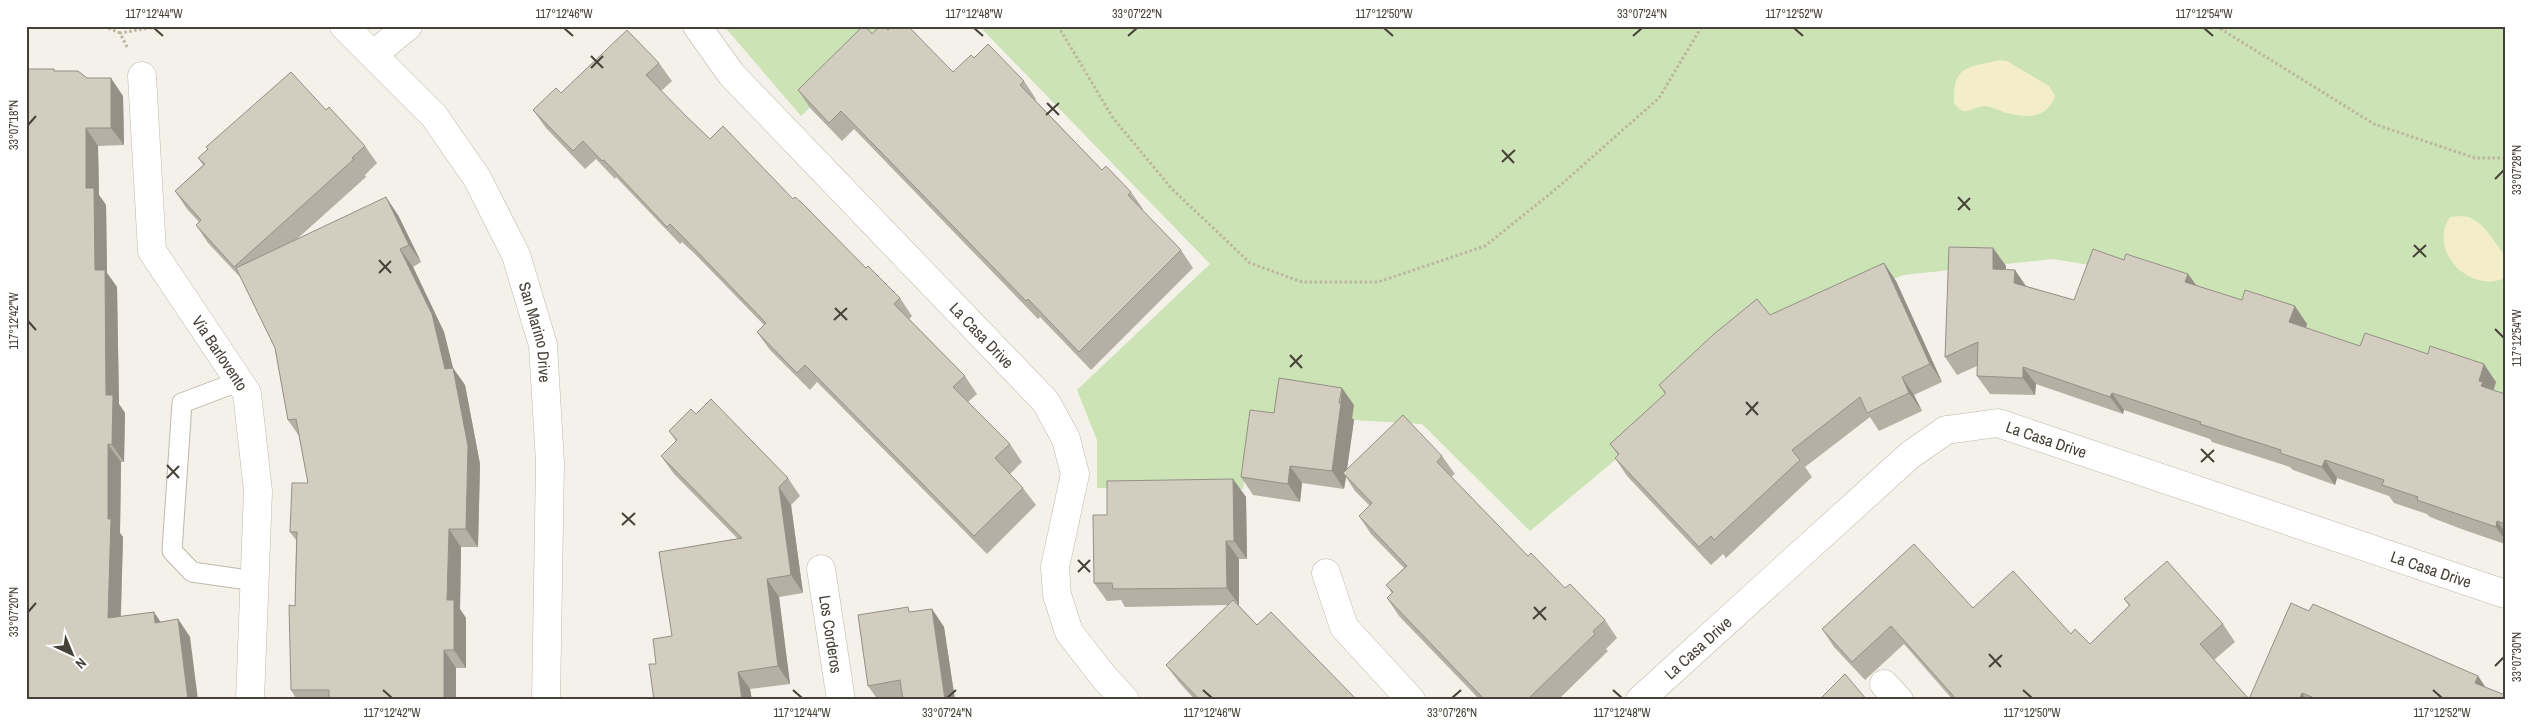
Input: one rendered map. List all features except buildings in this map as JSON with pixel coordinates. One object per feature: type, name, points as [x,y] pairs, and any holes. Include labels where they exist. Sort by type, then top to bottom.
[{"type":"street","name":"San Marino Drive","points":[[344,26],[434,116],[477,178],[516,255],[543,345],[550,463],[546,700]]},
{"type":"street","points":[[374,54],[408,26]]},
{"type":"street","name":"La Casa Drive","points":[[697,26],[731,74],[1046,402],[1066,439],[1075,474],[1055,567],[1057,595],[1069,632],[1102,676],[1125,700]]},
{"type":"street","name":"Via Barlovento","points":[[142,76],[152,251],[247,392],[258,491],[250,700]]},
{"type":"street","name":"La Casa Drive","points":[[1640,700],[1910,455],[1946,430],[1998,423],[2505,594]]},
{"type":"street","name":"Los Corderos","points":[[821,569],[841,700]]},
{"type":"street","points":[[1326,573],[1344,627],[1411,700]]},
{"type":"lane","points":[[240,381],[182,403],[172,551],[192,572],[255,581]]},
{"type":"path","points":[[104,26],[120,33]]},
{"type":"path","points":[[1058,26],[1113,118],[1172,189],[1250,263],[1302,282],[1378,282],[1486,246],[1556,189],[1659,98],[1702,26]]},
{"type":"path","points":[[2216,26],[2374,124],[2475,158],[2505,158]]},
{"type":"green space","points":[[724,26],[896,26],[801,116]]},
{"type":"green space","points":[[979,26],[2505,26],[2505,403],[2381,353],[2156,276],[2053,259],[1904,275],[1749,331],[1620,456],[1530,531],[1422,424],[1255,414],[1243,489],[1097,488],[1097,440],[1077,390],[1210,264]]},
{"type":"sand","points":[[1999,60],[2007,61],[2049,86],[2055,96],[2047,109],[2035,115],[2022,116],[1987,106],[1968,111],[1958,108],[1954,103],[1954,90],[1960,74],[1971,67]]},
{"type":"sand","points":[[2450,217],[2469,217],[2487,231],[2505,256],[2505,278],[2491,281],[2478,280],[2455,266],[2448,255],[2444,243],[2444,230]]}]
